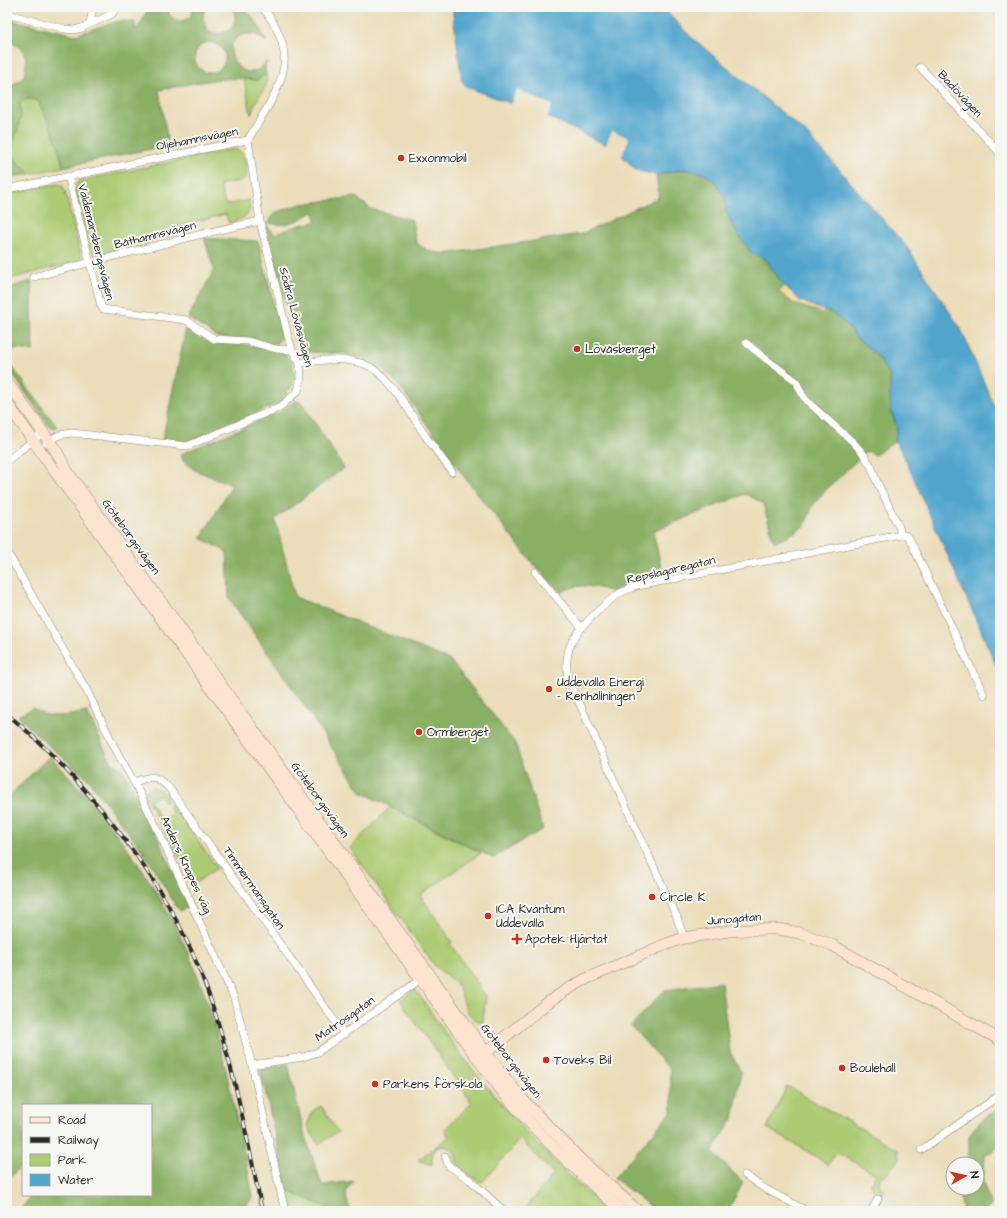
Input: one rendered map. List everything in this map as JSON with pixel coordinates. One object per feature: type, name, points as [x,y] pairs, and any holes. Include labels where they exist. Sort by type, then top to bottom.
[{"type":"main road","name":"Göteborgsvägen","points":[[7,382],[57,452],[69,474],[521,1113],[581,1175],[622,1211]]},
{"type":"main road","name":"Göteborgsvägen","points":[[7,403],[421,979],[482,1056],[523,1100],[581,1160],[638,1211]]},
{"type":"main road","name":"Junogatan","points":[[482,1056],[551,1000],[586,979],[664,945],[684,938],[715,932],[766,929],[789,931],[811,937],[840,948],[1000,1040]]},
{"type":"street","points":[[90,24],[93,7]]},
{"type":"street","points":[[7,14],[74,30],[82,28],[112,14],[117,7]]},
{"type":"street","name":"Oljehamnsvägen","points":[[7,189],[248,140],[275,92],[282,77],[284,67],[285,57],[281,40],[276,27],[262,7]]},
{"type":"street","name":"Badövägen","points":[[920,67],[1000,153]]},
{"type":"street","name":"Södra Lövåsvägen","points":[[7,462],[46,437],[72,433],[188,446],[280,407],[298,391],[301,377],[300,363],[292,350],[284,323],[260,221],[248,140]]},
{"type":"street","name":"Valdemarsbergsvägen","points":[[68,176],[100,306],[103,310],[186,320],[214,339],[248,341],[276,349],[292,350]]},
{"type":"street","name":"Båthamnsvägen","points":[[33,277],[206,233],[260,221]]},
{"type":"street","points":[[746,343],[796,381],[803,396],[809,403],[853,442],[862,452],[871,466],[876,480],[899,527],[901,535],[906,535],[909,538],[984,695]]},
{"type":"street","points":[[300,363],[336,360],[355,362],[374,368],[382,374],[393,388],[452,472]]},
{"type":"street","name":"Repslagaregatan","points":[[684,938],[676,915],[569,683],[567,673],[568,654],[571,642],[582,628],[614,598],[625,590],[637,586],[901,535]]},
{"type":"street","name":"Anders Knapes väg","points":[[7,552],[87,691],[119,756],[134,782],[158,830],[234,998],[252,1065],[285,1211]]},
{"type":"street","points":[[535,572],[582,628]]},
{"type":"street","name":"Timmermansgatan","points":[[134,782],[146,777],[151,777],[160,780],[169,788],[344,1034]]},
{"type":"street","name":"Matrosgatan","points":[[252,1065],[303,1057],[318,1052],[421,979]]},
{"type":"street","points":[[920,1150],[1000,1095]]},
{"type":"street","points":[[445,1156],[449,1166],[470,1180],[504,1211]]},
{"type":"street","points":[[745,1175],[762,1187],[807,1211]]},
{"type":"street","points":[[871,1211],[878,1199]]},
{"type":"green space","points":[[148,7],[167,7],[172,18],[181,21],[189,17],[192,13],[193,7],[207,7],[203,14],[204,22],[208,29],[213,33],[220,33],[226,32],[235,22],[235,15],[232,7],[243,7],[257,23],[266,42],[258,36],[247,34],[237,38],[232,45],[232,54],[235,62],[241,69],[249,72],[258,70],[267,61],[265,66],[266,74],[257,80],[220,79],[159,90],[168,142],[165,146],[63,167],[50,125],[38,101],[34,99],[24,100],[20,103],[20,120],[12,151],[16,161],[29,174],[7,178],[7,85],[18,82],[22,78],[26,71],[26,57],[19,47],[7,41],[7,19],[76,35],[120,21],[135,22],[135,28],[137,28]],"holes":[[[208,42],[221,47],[225,56],[225,62],[223,65],[218,70],[211,73],[200,69],[196,64],[195,58],[196,51],[200,46]]]},
{"type":"green space","points":[[266,74],[266,85],[255,103],[251,115],[244,79],[257,80]]},
{"type":"green space","points":[[24,99],[34,99],[38,101],[50,125],[63,167],[29,174],[14,158],[12,147],[20,122],[20,103]]},
{"type":"green space","points":[[233,149],[238,150],[245,159],[247,177],[244,180],[220,185],[225,205],[249,200],[250,206],[248,214],[229,223],[226,214],[178,226],[180,234],[99,256],[91,251],[75,190],[79,181]]},
{"type":"green space","points":[[684,170],[693,170],[705,174],[716,182],[726,200],[726,211],[768,262],[815,307],[832,313],[843,322],[855,337],[872,351],[881,361],[890,375],[891,412],[897,427],[895,441],[875,455],[866,451],[826,490],[813,505],[805,525],[787,537],[774,542],[763,503],[745,494],[653,531],[663,575],[630,583],[612,592],[599,588],[579,586],[573,587],[561,593],[535,566],[465,478],[398,384],[383,370],[364,359],[347,354],[308,352],[293,330],[264,222],[275,234],[300,225],[316,222],[316,219],[313,212],[287,224],[281,225],[269,223],[274,213],[301,204],[356,197],[371,209],[412,220],[416,243],[429,251],[444,254],[582,234],[659,197],[656,175]]},
{"type":"green space","points":[[58,184],[63,186],[65,191],[81,259],[7,280],[7,194]]},
{"type":"green space","points":[[204,238],[258,241],[282,337],[274,346],[217,337],[188,318],[214,270]]},
{"type":"green space","points":[[32,281],[33,351],[16,349],[9,352],[8,356],[13,368],[57,427],[53,429],[49,427],[7,366],[7,288]]},
{"type":"green space","points":[[187,324],[213,342],[248,345],[285,354],[292,362],[295,376],[292,386],[279,403],[187,443],[162,441]]},
{"type":"green space","points":[[295,400],[303,404],[344,468],[275,519],[295,597],[450,660],[515,743],[543,829],[493,858],[361,792],[304,705],[229,598],[227,552],[201,538],[232,485],[195,470],[183,461],[181,454],[282,411]]},
{"type":"green space","points":[[33,708],[44,714],[53,716],[87,712],[108,756],[113,764],[122,768],[131,784],[160,843],[185,897],[188,907],[180,911],[176,906],[145,854],[87,778],[46,743],[18,716]]},
{"type":"green space","points":[[50,756],[70,777],[126,846],[158,896],[173,922],[195,968],[221,1049],[253,1197],[245,1207],[223,1211],[19,1211],[31,1196],[152,1196],[152,1104],[22,1104],[22,1166],[7,1179],[7,798]]},
{"type":"green space","points":[[153,788],[163,792],[167,798],[165,803],[160,795],[150,800],[161,820],[173,814],[168,806],[172,804],[217,868],[194,884],[145,796],[147,790]]},
{"type":"green space","points":[[390,807],[481,853],[420,895],[452,942],[450,944],[486,996],[483,1022],[476,1020],[468,1012],[457,985],[435,966],[350,848]]},
{"type":"green space","points":[[721,982],[730,1052],[741,1072],[733,1119],[712,1152],[743,1182],[728,1211],[658,1211],[614,1178],[672,1111],[670,1070],[631,1026],[665,990]]},
{"type":"green space","points":[[415,989],[451,1042],[491,1092],[528,1134],[567,1174],[608,1211],[523,1211],[554,1174],[520,1139],[482,1182],[467,1174],[459,1167],[454,1152],[448,1147],[442,1146],[435,1150],[432,1165],[418,1160],[449,1137],[445,1129],[472,1103],[400,1000]]},
{"type":"green space","points":[[288,1064],[304,1133],[322,1185],[354,1181],[346,1191],[347,1201],[351,1211],[330,1211],[324,1206],[288,1191],[260,1069]]},
{"type":"green space","points":[[787,1086],[898,1150],[899,1160],[886,1174],[880,1177],[879,1185],[885,1191],[881,1194],[873,1190],[871,1183],[876,1174],[836,1152],[828,1165],[767,1128]]},
{"type":"green space","points":[[321,1106],[338,1132],[318,1144],[307,1125],[313,1111]]},
{"type":"green space","points":[[1000,1108],[1000,1132],[997,1148],[985,1156],[968,1156],[969,1136],[975,1127],[986,1117]]},
{"type":"green space","points":[[985,1188],[991,1205],[984,1211],[963,1211],[960,1196],[985,1196]]},
{"type":"green space","points":[[288,1191],[324,1206],[330,1211],[298,1211],[292,1206]]},
{"type":"sand","points":[[785,286],[825,309],[823,313],[795,304],[779,292]]},
{"type":"water","points":[[452,7],[662,7],[691,37],[804,131],[906,246],[961,329],[1000,420],[1000,674],[903,454],[895,441],[897,426],[891,412],[890,375],[883,366],[881,360],[855,337],[850,329],[832,313],[799,300],[781,282],[763,257],[753,254],[738,235],[730,220],[726,211],[726,200],[716,182],[705,174],[684,169],[656,175],[636,170],[615,149],[550,118],[467,87],[462,81]]},
{"type":"pier","points":[[517,90],[552,105],[547,119],[510,105]]},
{"type":"pier","points":[[612,131],[629,138],[621,158],[613,151],[605,147]]},
{"type":"railway","points":[[7,714],[55,758],[117,829],[150,876],[179,925],[202,976],[230,1063],[262,1211]]},
{"type":"place","name":"Exxonmobil","points":[[401,158]]},
{"type":"place","name":"Lövåsberget","points":[[577,349]]},
{"type":"place","name":"Uddevalla Energi - Renhållningen","points":[[549,689]]},
{"type":"place","name":"Ormberget","points":[[419,732]]},
{"type":"place","name":"Circle K","points":[[652,897]]},
{"type":"place","name":"ICA Kvantum Uddevalla","points":[[488,916]]},
{"type":"place","name":"Apotek Hjärtat","points":[[517,939]]},
{"type":"place","name":"Toveks Bil","points":[[546,1060]]},
{"type":"place","name":"Boulehall","points":[[842,1068]]},
{"type":"place","name":"Parkens förskola","points":[[375,1084]]}]
